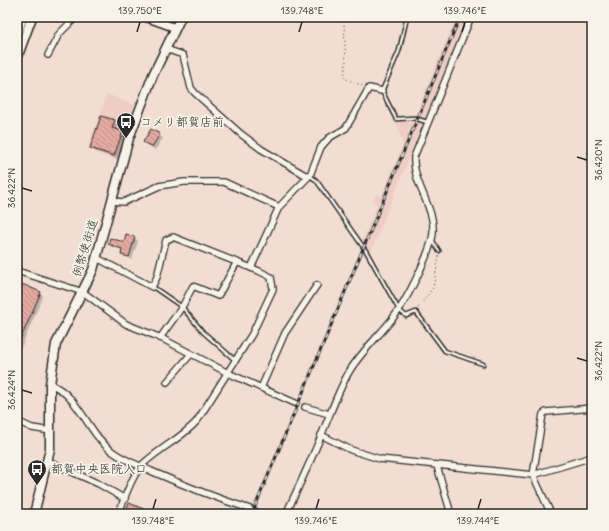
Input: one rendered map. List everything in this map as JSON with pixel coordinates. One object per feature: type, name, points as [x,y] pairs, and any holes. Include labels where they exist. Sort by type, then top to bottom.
[{"type":"main road","points":[[17,33],[22,17]]},
{"type":"main road","points":[[17,58],[32,17]]},
{"type":"main road","name":"例幣使街道","points":[[34,514],[48,461],[51,431],[50,384],[56,344],[66,322],[83,292],[97,258],[129,138],[181,17]]},
{"type":"street","points":[[48,55],[59,34],[76,17]]},
{"type":"street","points":[[145,17],[176,28]]},
{"type":"street","points":[[286,514],[321,435],[338,391],[350,370],[399,310],[407,297],[432,240],[434,230],[432,220],[414,162],[416,150],[471,17]]},
{"type":"street","points":[[166,49],[183,56],[191,88],[241,134],[299,172],[310,175]]},
{"type":"street","points":[[251,268],[279,207],[310,175],[324,143],[329,138],[346,128],[369,88],[382,91]]},
{"type":"street","points":[[111,201],[124,202],[159,186],[184,182],[224,182],[279,207]]},
{"type":"street","points":[[97,258],[152,287],[157,277],[166,240],[173,238],[237,262],[271,277],[273,289],[252,334],[236,361],[190,429],[141,466],[133,479],[118,514]]},
{"type":"street","points":[[160,338],[182,307],[193,286],[218,296],[237,262]]},
{"type":"street","points":[[17,271],[83,292],[126,324],[160,338],[261,388],[300,405],[329,414]]},
{"type":"street","points":[[261,388],[285,332],[317,285]]},
{"type":"street","points":[[167,382],[191,354]]},
{"type":"street","points":[[50,384],[62,390],[71,399],[90,427],[112,452],[197,491],[250,509]]},
{"type":"street","points":[[551,514],[533,475],[543,414],[546,412],[592,408]]},
{"type":"street","points":[[17,421],[32,428],[51,431]]},
{"type":"street","points":[[321,435],[351,450],[380,459],[533,475],[592,457]]},
{"type":"street","points":[[48,461],[99,484],[124,499]]},
{"type":"street","points":[[437,466],[451,514]]},
{"type":"lane","points":[[407,17],[399,52],[382,91],[396,119],[414,118],[427,122]]},
{"type":"lane","points":[[310,175],[316,180],[366,251],[399,310],[406,316],[416,312],[446,351],[483,364]]},
{"type":"lane","points":[[432,240],[439,251]]},
{"type":"lane","points":[[152,287],[182,307],[203,332],[236,361]]},
{"type":"lane","points":[[250,509],[264,514]]},
{"type":"path","points":[[345,17],[346,63],[344,78],[369,88]]},
{"type":"path","points":[[585,161],[592,137]]},
{"type":"path","points":[[416,312],[433,288],[438,268],[439,251]]},
{"type":"shaded area","points":[[456,17],[468,17],[425,120],[415,116]]},
{"type":"shaded area","points":[[107,94],[137,106],[117,158],[87,149]]},
{"type":"shaded area","points":[[410,119],[422,121],[423,124],[370,254],[362,241],[377,205],[372,200],[377,194],[381,197],[403,145],[396,121]]},
{"type":"building","points":[[101,116],[115,120],[112,128],[123,131],[114,156],[90,148]]},
{"type":"building","points":[[151,129],[160,134],[152,147],[143,142]]},
{"type":"building","points":[[126,234],[135,237],[129,257],[121,255],[122,249],[108,244],[110,238],[124,242]]},
{"type":"building","points":[[17,282],[41,292],[17,347]]},
{"type":"building","points":[[129,503],[151,512],[150,514],[124,513]]},
{"type":"railway","points":[[252,514],[460,17]]},
{"type":"place","name":"コメリ都賀店前","points":[[126,139]]},
{"type":"place","name":"都賀中央医院入口","points":[[37,486]]}]
